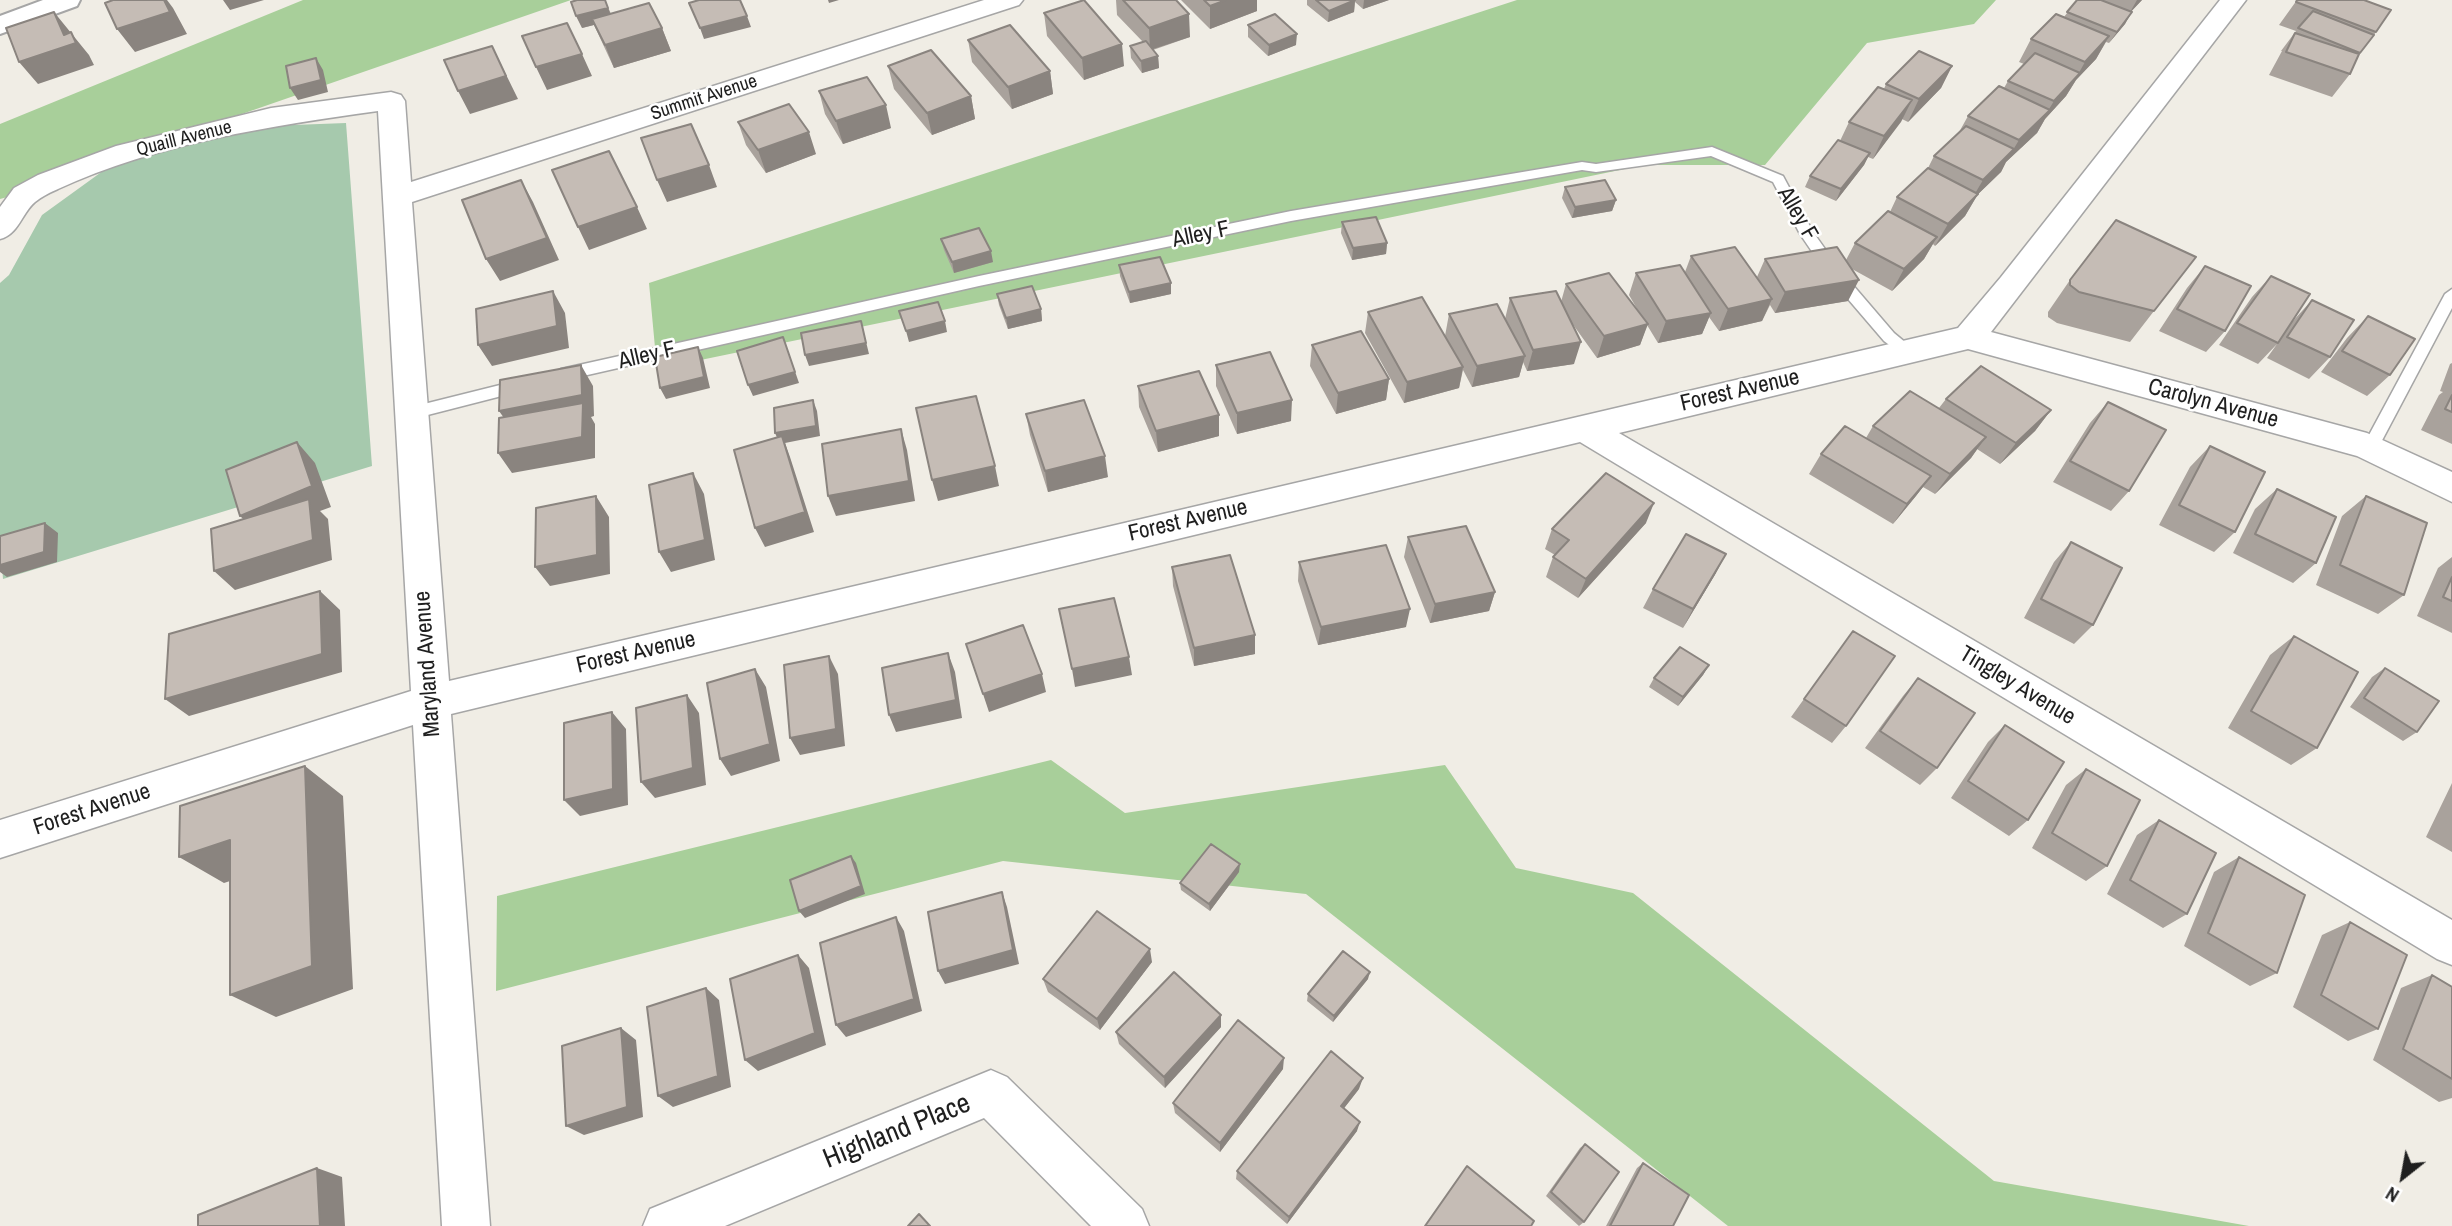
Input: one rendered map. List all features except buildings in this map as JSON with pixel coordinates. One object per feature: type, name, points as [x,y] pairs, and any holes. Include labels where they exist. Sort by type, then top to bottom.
[{"type":"street","points":[[0,26],[67,0]]},
{"type":"street","name":"Summit Avenue","points":[[398,196],[1010,0]]},
{"type":"street","points":[[1968,337],[2012,285],[2233,0]]},
{"type":"street","name":"Maryland Avenue","points":[[391,101],[466,1226]]},
{"type":"street","name":"Quaill Avenue","points":[[0,229],[24,195],[48,182],[126,153],[271,117],[391,101]]},
{"type":"street","name":"Forest Avenue","points":[[0,839],[431,702],[1968,337]]},
{"type":"street","name":"Carolyn Avenue","points":[[1968,337],[2370,448],[2452,488]]},
{"type":"street","name":"Tingley Avenue","points":[[1582,427],[2452,944]]},
{"type":"street","name":"Highland Place","points":[[667,1226],[991,1093],[1125,1226]]},
{"type":"lane","name":"Alley F","points":[[412,413],[543,380],[979,281],[1291,216],[1583,166],[1596,168],[1712,151],[1778,179],[1807,234],[1835,274],[1889,337],[1909,352]]},
{"type":"lane","points":[[2370,448],[2452,294]]},
{"type":"green space","points":[[303,0],[571,0],[239,115],[114,148],[34,190],[0,199],[0,124]]},
{"type":"green space","points":[[1517,0],[1996,0],[1974,24],[1867,43],[1765,165],[1644,165],[657,369],[649,283]]},
{"type":"green space","points":[[346,123],[372,466],[3,579],[0,541],[0,283],[9,275],[42,215],[107,168],[196,140],[267,126]]},
{"type":"green space","points":[[1051,760],[1125,813],[1445,765],[1516,868],[1633,893],[1994,1181],[2249,1226],[1728,1226],[1306,894],[1003,861],[496,991],[497,896]]}]
